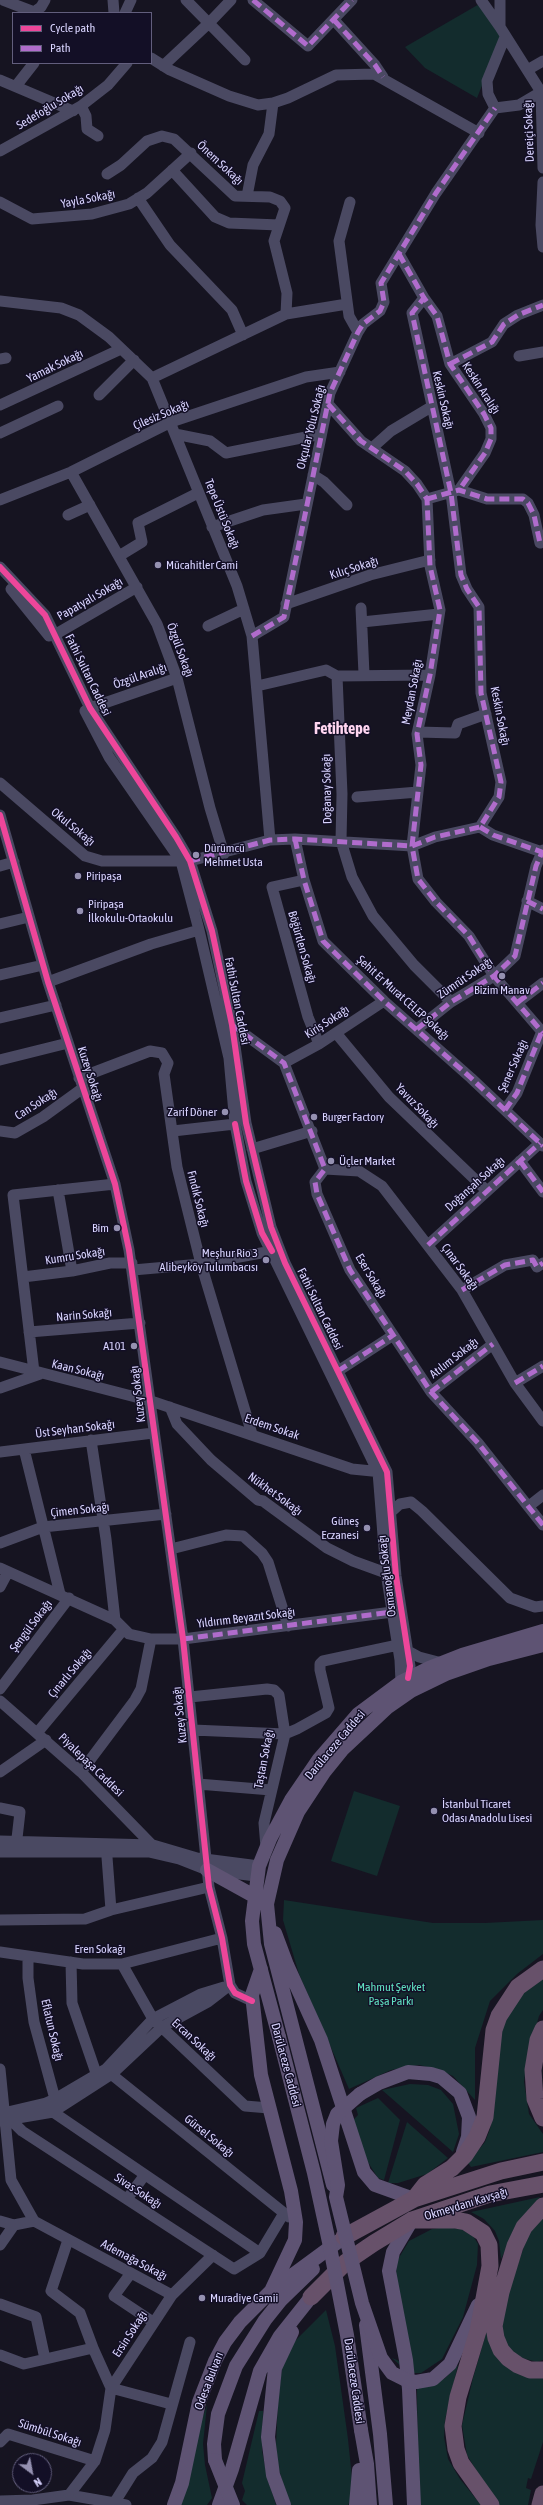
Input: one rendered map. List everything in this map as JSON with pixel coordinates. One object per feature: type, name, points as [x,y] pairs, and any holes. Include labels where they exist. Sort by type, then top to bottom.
[{"type":"highway","points":[[344,2237],[414,2199],[426,2185],[459,2161],[471,2147],[485,2117],[494,2030],[499,2016],[518,1987],[543,1969]]},
{"type":"highway","points":[[543,2029],[538,2040],[532,2070],[535,2099],[543,2118]]},
{"type":"highway","name":"Okmeydanı Kavşağı","points":[[414,2199],[501,2171],[543,2162]]},
{"type":"highway","name":"Okmeydanı Kavşağı","points":[[311,2297],[346,2262],[374,2242],[412,2220],[490,2194],[543,2184]]},
{"type":"highway","points":[[543,2206],[524,2227],[515,2246],[501,2292],[494,2326],[496,2338],[501,2350],[508,2358],[518,2365],[530,2370],[543,2370]]},
{"type":"highway","points":[[412,2220],[455,2220],[477,2227],[484,2233],[491,2254],[478,2331],[454,2414],[453,2435],[461,2463],[491,2505]]},
{"type":"highway","points":[[540,2505],[543,2494]]},
{"type":"main road","points":[[407,1683],[442,1663],[543,1631]]},
{"type":"main road","points":[[407,1683],[543,1645]]},
{"type":"main road","name":"Darülaceze Caddesi","points":[[370,2505],[367,2464],[347,2335],[314,2174],[254,1944],[254,1896],[258,1871],[266,1847],[291,1800],[319,1759],[358,1714],[407,1683]]},
{"type":"main road","name":"Darülaceze Caddesi","points":[[386,2505],[380,2434],[362,2303],[336,2197],[273,1957],[267,1904],[273,1873],[296,1818],[325,1771],[364,1728],[388,1707],[407,1683]]},
{"type":"main road","points":[[207,1865],[254,1896]]},
{"type":"main road","points":[[258,1871],[273,1873]]},
{"type":"main road","points":[[269,1920],[322,2040],[364,2172],[375,2185],[414,2199]]},
{"type":"main road","points":[[261,1969],[252,1995],[261,2076],[291,2191],[296,2222],[295,2240],[271,2291]]},
{"type":"main road","points":[[336,2197],[338,2184],[331,2141],[333,2124],[337,2114],[360,2094],[378,2083],[408,2072],[431,2074],[448,2081],[460,2093],[469,2117],[468,2137],[459,2161]]},
{"type":"main road","points":[[412,2220],[394,2252],[389,2271],[408,2382],[414,2505]]},
{"type":"main road","points":[[233,2505],[216,2460],[214,2444],[218,2414],[226,2389],[239,2361],[281,2300],[344,2237]]},
{"type":"main road","name":"Odesa Bulvarı","points":[[174,2505],[182,2483],[199,2402],[215,2361],[240,2322],[271,2291],[344,2237]]},
{"type":"main road","points":[[362,2303],[386,2367],[399,2378],[416,2382],[433,2379],[450,2364],[469,2329],[485,2288]]},
{"type":"main road","points":[[219,2505],[232,2469],[260,2371],[280,2336],[311,2297]]},
{"type":"main road","points":[[284,2505],[270,2462],[268,2437],[272,2387],[280,2356],[311,2297]]},
{"type":"main road","points":[[356,2505],[361,2430]]},
{"type":"street","points":[[4,0],[34,12],[45,0]]},
{"type":"street","points":[[113,0],[114,12]]},
{"type":"street","points":[[125,12],[131,0]]},
{"type":"street","points":[[186,0],[210,22],[244,60]]},
{"type":"street","points":[[163,66],[210,22],[230,0]]},
{"type":"street","points":[[253,0],[308,46],[352,0]]},
{"type":"street","points":[[481,0],[500,27],[505,37],[529,69],[542,93],[518,106],[495,108],[488,94],[486,81],[505,37]]},
{"type":"street","points":[[500,0],[500,27]]},
{"type":"street","points":[[334,20],[375,64],[383,77]]},
{"type":"street","points":[[152,59],[163,66],[229,96],[258,105],[273,103],[336,74],[374,74],[383,77],[479,133]]},
{"type":"street","points":[[529,69],[543,61]]},
{"type":"street","points":[[16,86],[33,64]]},
{"type":"street","name":"Sedefoğlu Sokağı","points":[[0,152],[77,109],[108,85],[126,64]]},
{"type":"street","points":[[0,80],[77,109],[86,116],[87,129],[98,136]]},
{"type":"street","name":"Dereiçi Sokağı","points":[[542,93],[543,168]]},
{"type":"street","points":[[247,196],[253,165],[269,134],[273,103]]},
{"type":"street","name":"Okçular Yolu Sokağı","points":[[252,636],[284,617],[306,504],[328,404],[340,372],[358,332],[363,324],[380,311],[384,302],[381,283],[436,193],[495,108]]},
{"type":"street","name":"Önem Sokağı","points":[[106,174],[121,165],[147,141],[162,136],[174,139],[191,153],[235,196],[270,196],[280,201],[285,208],[274,240],[287,293],[286,314]]},
{"type":"street","name":"Yayla Sokağı","points":[[0,202],[32,219],[92,214],[129,204],[191,153]]},
{"type":"street","points":[[172,170],[215,217],[229,223],[279,225]]},
{"type":"street","points":[[543,182],[541,225],[543,247]]},
{"type":"street","points":[[138,198],[170,245],[193,272],[232,310],[243,335]]},
{"type":"street","points":[[350,202],[339,241],[349,316],[358,332]]},
{"type":"street","name":"Keskin Aralığı","points":[[399,254],[424,298],[437,316],[450,364],[484,414],[491,428],[491,439],[485,453],[455,491]]},
{"type":"street","name":"Keskin Sokağı","points":[[424,298],[412,314],[431,407],[455,491],[461,575],[467,589],[479,607],[481,693],[501,782],[499,797],[480,827]]},
{"type":"street","name":"Tepe Üstü Sokağı","points":[[0,301],[61,308],[79,315],[109,337],[152,378],[237,586],[252,636],[270,840]]},
{"type":"street","points":[[152,378],[286,314],[347,304]]},
{"type":"street","points":[[450,364],[492,342],[504,324],[518,315],[543,305]]},
{"type":"street","name":"Yamak Sokağı","points":[[0,405],[121,348]]},
{"type":"street","points":[[519,356],[543,352]]},
{"type":"street","points":[[99,395],[134,360]]},
{"type":"street","name":"Çilesiz Sokağı","points":[[0,500],[11,494],[71,472],[171,422],[306,377],[340,372]]},
{"type":"street","name":"Meydan Sokağı","points":[[328,404],[361,441],[405,471],[417,484],[427,500],[430,560],[439,614],[430,675],[418,732],[421,765],[412,846],[418,879],[436,902],[469,936],[494,976],[518,1002],[542,1032]]},
{"type":"street","points":[[0,433],[58,406]]},
{"type":"street","points":[[372,448],[391,431],[431,407]]},
{"type":"street","points":[[175,434],[210,441],[226,453],[322,434]]},
{"type":"street","name":"Özgül Sokağı","points":[[71,472],[157,624],[177,678],[210,808],[224,854]]},
{"type":"street","points":[[313,475],[324,482],[347,505]]},
{"type":"street","points":[[427,500],[455,491],[487,499],[523,500],[528,503],[534,515],[540,543]]},
{"type":"street","points":[[118,556],[142,542],[138,524],[198,493]]},
{"type":"street","points":[[212,527],[263,510],[306,504]]},
{"type":"street","points":[[68,515],[90,505]]},
{"type":"street","name":"Kılıç Sokağı","points":[[286,604],[370,575],[430,560]]},
{"type":"street","name":"Fathi Sultan Caddesi","points":[[0,567],[45,615],[56,634],[90,708],[176,837],[212,931],[232,1025],[252,1149],[276,1242],[338,1371],[382,1472]]},
{"type":"street","points":[[0,576],[45,628],[109,758],[185,861],[199,930],[229,1058],[235,1124],[246,1181],[262,1233],[272,1251],[334,1386],[382,1472]]},
{"type":"street","name":"Papatyalı Sokağı","points":[[56,634],[136,587]]},
{"type":"street","points":[[361,608],[364,674]]},
{"type":"street","points":[[208,626],[244,609]]},
{"type":"street","points":[[362,622],[439,614]]},
{"type":"street","points":[[257,686],[326,670],[337,676],[364,674],[430,675]]},
{"type":"street","name":"Doğanay Sokağı","points":[[337,676],[342,794],[341,841],[352,877],[373,916],[414,964],[451,1002]]},
{"type":"street","name":"Özgül Aralığı","points":[[90,708],[177,678]]},
{"type":"street","points":[[418,732],[455,733],[458,724],[486,714]]},
{"type":"street","name":"Okul Sokağı","points":[[0,783],[85,856],[102,861],[185,861]]},
{"type":"street","points":[[357,797],[418,792]]},
{"type":"street","name":"Kuzey Sokağı","points":[[0,815],[48,982],[115,1184],[133,1267],[154,1433],[172,1549],[190,1697],[209,1887],[222,1938],[230,1985]]},
{"type":"street","points":[[185,861],[224,854],[270,840],[295,839],[412,846],[435,837],[480,827],[494,835],[542,851]]},
{"type":"street","name":"Şehit Er Murat CELEP Sokağı","points":[[295,839],[304,880],[323,941],[384,1001],[417,1029],[542,1144]]},
{"type":"street","name":"Zümrüt Sokağı","points":[[417,1029],[451,1002],[494,976],[515,956],[527,900],[542,851]]},
{"type":"street","points":[[0,866],[14,862]]},
{"type":"street","name":"Böğürtlen Sokağı","points":[[304,880],[272,887],[308,1017],[319,1044]]},
{"type":"street","points":[[527,900],[543,909]]},
{"type":"street","points":[[0,924],[29,917]]},
{"type":"street","points":[[48,982],[151,944],[199,930]]},
{"type":"street","points":[[0,975],[43,965]]},
{"type":"street","points":[[518,1002],[543,983]]},
{"type":"street","name":"Kiriş Sokağı","points":[[284,1063],[319,1044],[384,1001]]},
{"type":"street","points":[[0,1018],[56,1005]]},
{"type":"street","points":[[232,1025],[284,1063],[312,1131],[325,1169]]},
{"type":"street","name":"Şener Sokağı","points":[[505,1110],[517,1093],[542,1032]]},
{"type":"street","name":"Yavuz Sokağı","points":[[336,1033],[389,1097],[486,1190]]},
{"type":"street","points":[[0,1060],[68,1043]]},
{"type":"street","name":"Fındık Sokağı","points":[[81,1083],[150,1050],[162,1053],[168,1063],[164,1074],[177,1167],[201,1264],[252,1434]]},
{"type":"street","name":"Can Sokağı","points":[[0,1131],[15,1133],[43,1117],[81,1083]]},
{"type":"street","points":[[173,1131],[235,1124]]},
{"type":"street","points":[[252,1149],[312,1131]]},
{"type":"street","name":"Doğanşah Sokağı","points":[[428,1245],[486,1190],[542,1144]]},
{"type":"street","points":[[520,1161],[543,1192]]},
{"type":"street","name":"Çınar Sokağı","points":[[325,1169],[359,1171],[371,1177],[382,1186],[462,1290],[515,1383],[543,1421]]},
{"type":"street","name":"Eser Sokağı","points":[[325,1169],[315,1182],[330,1227],[350,1270],[392,1336],[431,1392],[478,1443],[543,1525]]},
{"type":"street","points":[[0,1388],[37,1373],[29,1332],[13,1195],[115,1184]]},
{"type":"street","points":[[58,1190],[72,1271]]},
{"type":"street","points":[[133,1267],[201,1264],[272,1251]]},
{"type":"street","points":[[462,1290],[505,1265],[533,1260],[537,1267],[543,1263]]},
{"type":"street","name":"Kumru Sokağı","points":[[22,1277],[72,1271],[110,1263],[133,1267]]},
{"type":"street","name":"Narin Sokağı","points":[[29,1332],[140,1323]]},
{"type":"street","points":[[338,1371],[392,1336]]},
{"type":"street","name":"Atılım Sokağı","points":[[431,1392],[493,1344]]},
{"type":"street","name":"Kaan Sokağı","points":[[0,1362],[37,1373],[151,1401]]},
{"type":"street","points":[[515,1383],[543,1366]]},
{"type":"street","name":"Erdem Sokak","points":[[151,1401],[352,1469],[382,1472]]},
{"type":"street","name":"Nükhet Sokağı","points":[[170,1407],[177,1424],[206,1455],[258,1500],[263,1501],[327,1548],[353,1561],[386,1572]]},
{"type":"street","name":"Üst Seyhan Sokağı","points":[[0,1452],[154,1433]]},
{"type":"street","points":[[91,1440],[115,1620]]},
{"type":"street","name":"Şengül Sokağı","points":[[0,1689],[64,1596],[43,1527],[24,1449]]},
{"type":"street","name":"Osmanoğlu Sokağı","points":[[382,1472],[391,1512],[398,1645],[407,1683]]},
{"type":"street","name":"Osmanoğlu Sokağı","points":[[382,1472],[386,1572],[408,1651],[407,1683]]},
{"type":"street","points":[[529,1506],[543,1495]]},
{"type":"street","points":[[391,1512],[400,1504],[411,1502],[510,1598],[535,1607],[543,1606]]},
{"type":"street","name":"Çimen Sokağı","points":[[0,1543],[43,1527],[166,1514]]},
{"type":"street","points":[[172,1549],[226,1535],[243,1536],[262,1553],[268,1562],[288,1626]]},
{"type":"street","points":[[0,1586],[4,1570],[115,1620],[123,1630]]},
{"type":"street","name":"Yıldırım Beyazıt Sokağı","points":[[123,1630],[129,1634],[151,1639],[183,1639],[397,1611]]},
{"type":"street","name":"Çınarlı Sokağı","points":[[0,1772],[41,1739],[123,1630]]},
{"type":"street","points":[[81,1772],[136,1700],[141,1689],[151,1639]]},
{"type":"street","points":[[193,1730],[285,1734],[326,1713],[329,1708],[320,1670],[320,1664],[323,1661],[398,1645]]},
{"type":"street","points":[[408,1651],[419,1657],[442,1663]]},
{"type":"street","name":"Taştan Sokağı","points":[[190,1697],[274,1690],[279,1694],[285,1734],[264,1823],[266,1847]]},
{"type":"street","name":"Piyalepaşa Caddesi","points":[[0,1703],[81,1772],[156,1849]]},
{"type":"street","name":"Piyalepaşa Caddesi","points":[[41,1739],[129,1830],[140,1848]]},
{"type":"street","points":[[198,1784],[271,1790]]},
{"type":"street","points":[[0,1808],[20,1812],[16,1846]]},
{"type":"street","points":[[0,1841],[16,1846],[106,1846],[156,1849],[207,1865],[258,1871]]},
{"type":"street","points":[[0,1852],[16,1846]]},
{"type":"street","points":[[106,1846],[110,1910]]},
{"type":"street","points":[[0,1920],[85,1919],[110,1910],[209,1887]]},
{"type":"street","name":"Eren Sokağı","points":[[0,1952],[71,1962],[122,1964],[222,1938]]},
{"type":"street","name":"Eflatun Sokağı","points":[[28,1956],[28,1978],[34,2022],[54,2105]]},
{"type":"street","points":[[71,1962],[72,2003],[104,2074]]},
{"type":"street","name":"Ercan Sokağı","points":[[122,1964],[153,2019],[245,2106],[269,2108]]},
{"type":"street","points":[[230,1985],[235,1993],[252,2001]]},
{"type":"street","points":[[104,2074],[153,2019],[201,1994],[230,1985]]},
{"type":"street","points":[[5,2117],[54,2105],[104,2074],[162,2027],[208,2002],[230,1985]]},
{"type":"street","points":[[0,2069],[10,2180],[34,2221],[14,2225],[0,2221]]},
{"type":"street","name":"Gürsel Sokağı","points":[[104,2074],[296,2222]]},
{"type":"street","points":[[54,2105],[144,2176],[260,2253],[284,2213]]},
{"type":"street","name":"Sivas Sokağı","points":[[5,2117],[22,2130],[234,2269],[260,2253]]},
{"type":"street","points":[[0,2174],[10,2180]]},
{"type":"street","points":[[127,2199],[144,2176]]},
{"type":"street","name":"Ademağa Sokağı","points":[[34,2221],[172,2295],[213,2255]]},
{"type":"street","points":[[0,2245],[14,2225]]},
{"type":"street","points":[[68,2240],[51,2291],[80,2313],[93,2348],[111,2388],[105,2430],[95,2462],[69,2495]]},
{"type":"street","points":[[131,2273],[114,2296],[153,2322]]},
{"type":"street","name":"Ersin Sokağı","points":[[111,2388],[172,2295]]},
{"type":"street","points":[[0,2304],[36,2317],[45,2359]]},
{"type":"street","points":[[113,2504],[133,2473],[152,2458],[162,2442],[171,2404],[190,2342]]},
{"type":"street","points":[[0,2355],[24,2364],[93,2348]]},
{"type":"street","points":[[111,2388],[171,2404]]},
{"type":"street","name":"Sümbül Sokağı","points":[[0,2442],[8,2434],[95,2462]]},
{"type":"street","points":[[0,2502],[32,2502],[69,2495],[113,2504],[126,2505]]},
{"type":"green space","points":[[481,3],[502,36],[477,98],[425,68],[405,47]]},
{"type":"green space","points":[[354,1791],[400,1806],[377,1876],[331,1861]]},
{"type":"green space","name":"Mahmut Şevket Paşa Parkı","points":[[284,1900],[433,1923],[485,1923],[543,1920],[543,1954],[517,1974],[490,2001],[475,2048],[475,2100],[453,2076],[437,2069],[419,2065],[391,2070],[349,2089],[299,1974],[283,1920]]},
{"type":"green space","points":[[543,1978],[543,2010],[539,2016],[527,2058],[524,2082],[529,2114],[543,2134],[543,2152],[471,2167],[468,2163],[485,2142],[490,2129],[494,2106],[500,2029],[517,1998]]},
{"type":"green space","points":[[410,2084],[428,2085],[441,2090],[453,2104],[459,2134],[453,2152],[382,2090]]},
{"type":"green space","points":[[378,2098],[400,2120],[384,2180],[378,2178],[364,2156],[353,2120],[358,2115],[356,2108]]},
{"type":"green space","points":[[407,2122],[448,2158],[427,2174],[398,2183],[388,2183]]},
{"type":"green space","points":[[540,2197],[521,2219],[501,2259],[499,2241],[495,2231],[484,2219],[471,2212]]},
{"type":"green space","points":[[543,2216],[543,2360],[537,2362],[515,2356],[501,2338],[503,2307],[529,2232]]},
{"type":"green space","points":[[445,2227],[461,2229],[473,2236],[478,2244],[477,2265],[463,2317],[442,2359],[421,2373],[413,2373],[406,2371],[392,2358],[411,2366],[396,2274],[397,2261],[409,2241],[432,2229]]},
{"type":"green space","points":[[326,2310],[335,2346],[348,2439],[352,2478],[350,2501],[348,2505],[289,2505],[278,2466],[276,2445],[278,2400],[282,2367],[294,2342]]},
{"type":"green space","points":[[488,2327],[490,2338],[543,2377],[543,2442],[531,2479],[528,2478],[526,2488],[531,2490],[528,2505],[497,2505],[467,2455],[462,2425],[473,2378]]},
{"type":"green space","points":[[458,2365],[445,2420],[444,2437],[448,2459],[460,2479],[481,2505],[418,2505],[417,2388],[444,2379]]},
{"type":"green space","points":[[207,2405],[203,2444],[205,2465],[212,2498],[207,2505],[180,2505],[198,2430]]},
{"type":"green space","points":[[259,2411],[263,2411],[262,2451],[267,2476],[276,2505],[247,2505],[242,2500],[245,2491],[242,2483]]},
{"type":"marked path","points":[[253,0],[308,46],[352,0]]},
{"type":"marked path","points":[[334,20],[375,65],[383,77]]},
{"type":"marked path","points":[[252,636],[284,617],[330,393],[358,332],[363,324],[380,311],[384,302],[381,283],[436,193],[495,108]]},
{"type":"marked path","points":[[399,254],[424,298],[437,316],[450,364],[484,414],[491,428],[491,439],[485,453],[459,490]]},
{"type":"marked path","points":[[190,861],[270,840],[295,839],[412,846],[435,837],[480,827],[499,797],[501,782],[481,693],[479,607],[467,589],[461,575],[451,493],[412,313],[424,298]]},
{"type":"marked path","points":[[450,364],[492,342],[504,324],[518,315],[543,305]]},
{"type":"marked path","points":[[328,404],[361,441],[405,471],[417,484],[427,499],[430,566],[440,610],[430,675],[417,734],[421,765],[412,846],[418,879],[436,902],[469,936],[494,976],[543,1033]]},
{"type":"marked path","points":[[427,499],[459,490],[487,499],[523,499],[528,503],[534,515],[540,543]]},
{"type":"marked path","points":[[480,827],[493,835],[542,852]]},
{"type":"marked path","points":[[295,839],[304,880],[323,941],[384,1001],[471,1078],[543,1146]]},
{"type":"marked path","points":[[417,1029],[451,1002],[494,976],[515,956],[536,866],[543,850]]},
{"type":"marked path","points":[[527,901],[543,909]]},
{"type":"marked path","points":[[518,1002],[543,983]]},
{"type":"marked path","points":[[232,1025],[284,1063],[325,1169],[315,1182],[317,1194],[350,1270],[431,1392],[478,1443],[543,1525]]},
{"type":"marked path","points":[[505,1110],[517,1093],[542,1031]]},
{"type":"marked path","points":[[428,1245],[540,1143]]},
{"type":"marked path","points":[[520,1161],[543,1192]]},
{"type":"marked path","points":[[462,1290],[505,1265],[533,1260],[537,1267],[543,1263]]},
{"type":"marked path","points":[[338,1371],[392,1336]]},
{"type":"marked path","points":[[431,1392],[493,1344]]},
{"type":"marked path","points":[[515,1383],[543,1366]]},
{"type":"marked path","points":[[183,1639],[392,1612]]},
{"type":"cycle path","points":[[0,567],[45,615],[90,708],[176,837],[190,861],[212,931],[232,1025],[246,1123],[271,1227],[285,1263],[387,1472],[396,1576],[410,1666],[408,1678]]},
{"type":"cycle path","points":[[0,815],[48,982],[115,1184],[129,1250],[183,1639],[209,1887],[222,1938],[230,1985],[235,1993],[252,2001]]},
{"type":"cycle path","points":[[235,1124],[246,1181],[262,1233],[272,1251]]},
{"type":"place","name":"Mücahitler Cami","points":[[158,565]]},
{"type":"place","name":"Dürümcü Mehmet Usta","points":[[196,855]]},
{"type":"place","name":"Piripaşa","points":[[78,876]]},
{"type":"place","name":"Piripaşa İlkokulu-Ortaokulu","points":[[80,911]]},
{"type":"place","name":"Bizim Manav","points":[[502,976]]},
{"type":"place","name":"Zarif Döner","points":[[225,1112]]},
{"type":"place","name":"Burger Factory","points":[[314,1117]]},
{"type":"place","name":"Üçler Market","points":[[331,1161]]},
{"type":"place","name":"Bim","points":[[117,1228]]},
{"type":"place","name":"Meşhur Rio 3 Alibeyköy Tulumbacısı","points":[[266,1260]]},
{"type":"place","name":"A101","points":[[134,1346]]},
{"type":"place","name":"Güneş Eczanesi","points":[[367,1528]]},
{"type":"place","name":"İstanbul Ticaret Odası Anadolu Lisesi","points":[[434,1811]]},
{"type":"place","name":"Muradiye Camii","points":[[202,2298]]},
{"type":"district","name":"Fetihtepe","points":[[342,729]]}]
